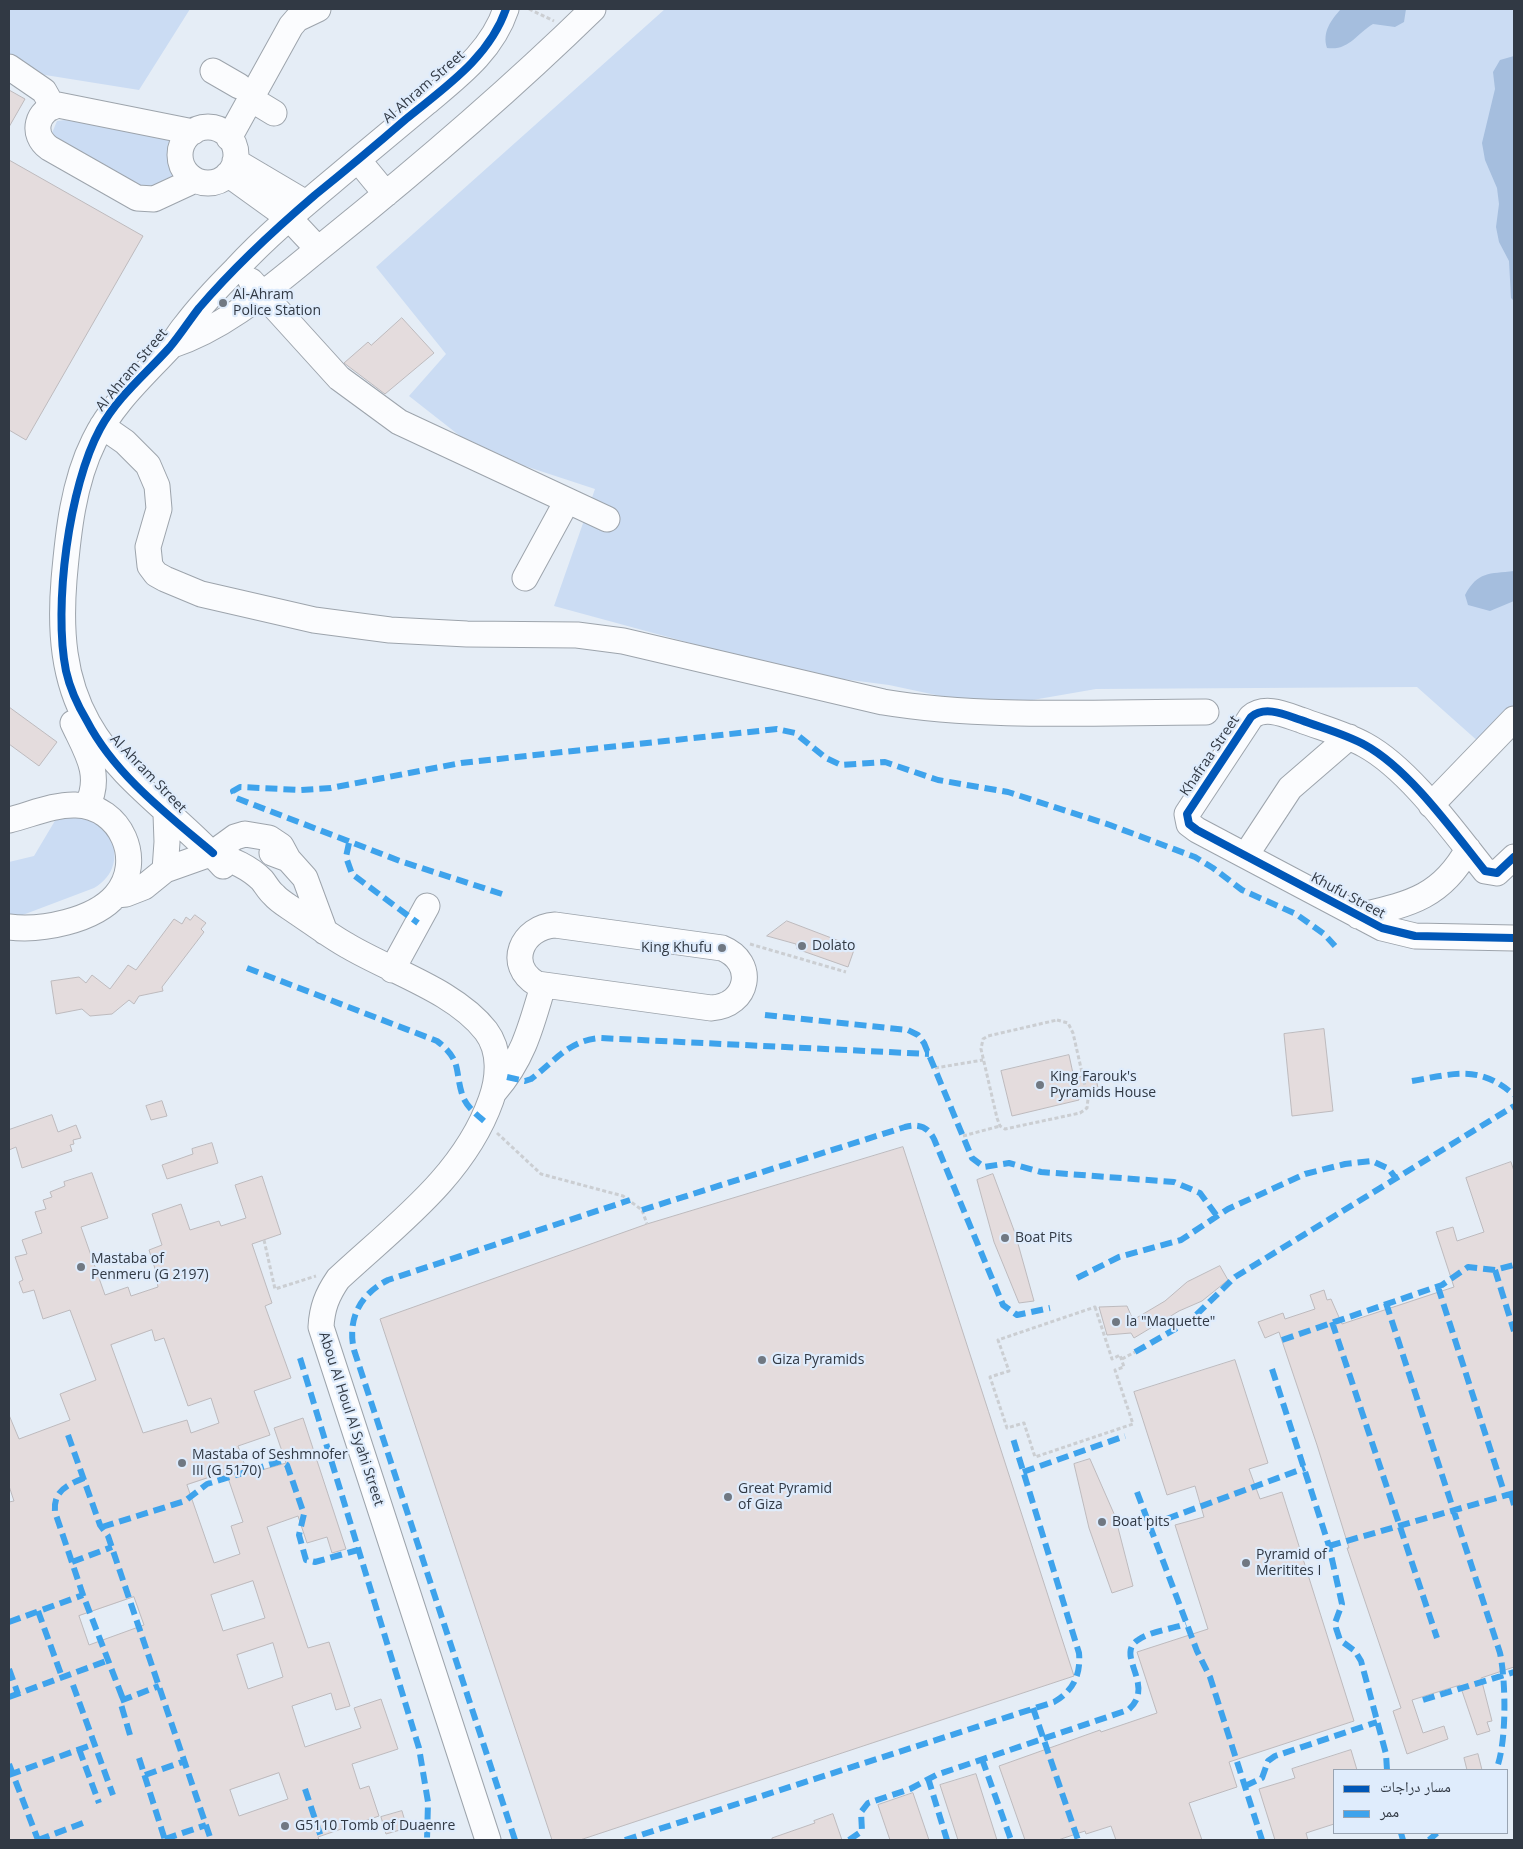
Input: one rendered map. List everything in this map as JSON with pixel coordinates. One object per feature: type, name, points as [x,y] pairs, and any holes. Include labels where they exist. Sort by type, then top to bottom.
[{"type":"street","name":"Al Ahram Street","points":[[213,853],[166,814],[116,763],[98,740],[79,707],[66,671],[63,629],[65,566],[80,478],[102,426],[126,392],[170,346],[200,307],[238,266],[297,211],[478,57],[498,28],[506,9]]},
{"type":"street","name":"Al Ahram Street","points":[[170,346],[218,326],[262,294],[386,194],[593,9]]},
{"type":"street","points":[[220,147],[183,142],[180,156],[184,170],[194,180],[208,183],[216,182],[220,147],[245,92],[291,26],[298,11]]},
{"type":"street","points":[[9,67],[44,91],[53,107]]},
{"type":"street","points":[[213,72],[274,113]]},
{"type":"street","points":[[194,180],[154,199],[146,200],[130,195],[43,144],[38,132],[39,120],[47,109],[70,107],[220,147],[297,211],[318,249]]},
{"type":"street","points":[[358,160],[386,194]]},
{"type":"street","points":[[238,266],[339,378],[399,422],[607,519]]},
{"type":"street","points":[[102,426],[125,442],[148,465],[153,475],[158,492],[158,509],[148,546],[150,566],[156,574],[165,579],[219,599],[314,620],[390,630],[467,634],[578,635],[615,640],[915,708],[981,712],[1206,712]]},
{"type":"street","points":[[525,578],[567,501]]},
{"type":"street","points":[[66,671],[61,687],[62,696],[95,778],[94,791],[87,806]]},
{"type":"street","name":"Khafraa Street","points":[[1187,819],[1188,810],[1255,714],[1260,712],[1281,713],[1348,737]]},
{"type":"street","points":[[1431,805],[1514,719]]},
{"type":"street","points":[[1246,855],[1290,788],[1348,737],[1384,758],[1431,805],[1485,871],[1494,874],[1507,864]]},
{"type":"street","points":[[9,820],[65,806],[87,806],[114,821],[120,829],[128,848],[127,873],[116,895],[100,908],[67,922],[32,928],[9,927]]},
{"type":"street","points":[[165,870],[166,814]]},
{"type":"street","name":"Khufu Street","points":[[1187,819],[1197,830],[1382,928],[1415,936],[1514,938]]},
{"type":"street","points":[[116,895],[126,894],[144,887],[165,870],[213,853],[235,837],[255,835],[269,851],[288,859],[300,871],[309,885],[326,932]]},
{"type":"street","points":[[1358,916],[1403,906],[1426,896],[1446,881],[1468,849]]},
{"type":"street","name":"Abou Al Houl Al Syahi Street","points":[[213,853],[228,872],[246,886],[274,896],[326,932],[454,1004],[472,1017],[487,1032],[496,1051],[498,1072],[494,1091],[484,1121],[461,1158],[439,1185],[338,1279],[325,1301],[321,1328],[488,1840]]},
{"type":"street","points":[[392,970],[427,906]]},
{"type":"street","points":[[548,925],[722,948],[731,951],[739,958],[743,966],[744,976],[742,990],[737,998],[721,1008],[543,986],[526,976],[521,962],[523,944],[534,930],[548,925]]},
{"type":"street","points":[[494,1091],[518,1060],[526,1043],[543,986]]},
{"type":"path","points":[[722,948],[745,943],[754,944],[846,972]]},
{"type":"path","points":[[963,1136],[1000,1126],[1012,1129],[1080,1113],[1087,1108],[1088,1099],[1073,1033],[1068,1022],[1057,1020],[988,1036],[981,1044],[1000,1126]]},
{"type":"path","points":[[935,1068],[984,1060]]},
{"type":"path","points":[[484,1121],[541,1174],[623,1196],[642,1210],[648,1224]]},
{"type":"path","points":[[264,1240],[276,1288],[325,1274]]},
{"type":"path","points":[[1095,1307],[1112,1359],[1120,1355],[1122,1360],[1124,1367],[1115,1370],[1133,1424],[1035,1457],[1024,1423],[1007,1428],[990,1377],[1008,1371],[998,1340],[1095,1307]]},
{"type":"path","points":[[1122,1360],[1136,1352]]},
{"type":"shaded area","points":[[9,9],[190,9],[139,90],[39,74],[27,93],[9,82]]},
{"type":"shaded area","points":[[665,9],[1514,9],[1514,709],[1480,743],[1417,687],[1096,689],[992,707],[889,685],[804,674],[554,606],[595,489],[525,466],[460,436],[409,396],[446,354],[376,267]]},
{"type":"shaded area","points":[[1341,9],[1406,9],[1404,22],[1395,27],[1373,24],[1347,44],[1341,47],[1327,48],[1327,32],[1331,22]]},
{"type":"shaded area","points":[[1514,56],[1514,301],[1511,298],[1509,261],[1499,242],[1496,227],[1499,204],[1497,188],[1485,160],[1482,143],[1495,89],[1493,72],[1500,60]]},
{"type":"shaded area","points":[[65,120],[173,139],[170,160],[179,181],[147,191],[58,139],[52,133],[57,121]]},
{"type":"shaded area","points":[[1514,571],[1514,601],[1490,611],[1468,605],[1465,595],[1470,587],[1480,578],[1485,575]]},
{"type":"shaded area","points":[[82,816],[95,820],[102,825],[112,842],[114,849],[113,864],[107,877],[94,888],[20,916],[9,916],[9,862],[34,856],[56,819]]},
{"type":"building","points":[[9,90],[25,99],[9,127]]},
{"type":"building","points":[[9,160],[143,236],[26,440],[9,430]]},
{"type":"building","points":[[402,318],[434,353],[385,394],[344,363],[368,342],[371,345]]},
{"type":"building","points":[[9,707],[57,742],[39,766],[9,744]]},
{"type":"building","points":[[195,915],[206,923],[201,929],[204,932],[162,987],[163,991],[139,996],[134,1004],[129,1000],[112,1014],[90,1016],[82,1009],[56,1014],[51,981],[79,977],[86,983],[92,975],[110,989],[128,965],[136,970],[174,919],[182,924],[186,917],[190,920]]},
{"type":"building","points":[[787,921],[855,947],[848,967],[797,949],[796,944],[767,936]]},
{"type":"building","points":[[1324,1029],[1333,1111],[1292,1116],[1284,1034]]},
{"type":"building","name":"King Farouk's Pyramids House","points":[[1069,1055],[1074,1078],[1095,1074],[1098,1088],[1078,1092],[1079,1100],[1012,1116],[1001,1071]]},
{"type":"building","points":[[162,1101],[167,1116],[151,1120],[146,1106]]},
{"type":"building","points":[[52,1115],[58,1132],[76,1125],[81,1138],[73,1140],[74,1144],[70,1145],[72,1151],[22,1168],[16,1147],[9,1150],[9,1130]]},
{"type":"building","points":[[212,1143],[218,1163],[167,1179],[162,1165],[193,1154],[192,1149]]},
{"type":"building","name":"Great Pyramid of Giza","points":[[903,1147],[1074,1676],[580,1840],[552,1840],[380,1319],[647,1224]]},
{"type":"building","points":[[1511,1162],[1514,1171],[1514,1667],[1481,1678],[1492,1721],[1487,1722],[1490,1731],[1477,1735],[1460,1685],[1412,1700],[1423,1733],[1444,1726],[1448,1739],[1407,1754],[1393,1711],[1401,1708],[1347,1548],[1349,1548],[1317,1445],[1279,1332],[1265,1338],[1258,1322],[1283,1313],[1285,1319],[1315,1309],[1310,1295],[1324,1290],[1327,1300],[1331,1299],[1342,1324],[1454,1287],[1436,1232],[1453,1227],[1457,1241],[1484,1232],[1466,1178]]},
{"type":"building","points":[[92,1173],[108,1218],[81,1227],[105,1295],[128,1287],[131,1296],[158,1287],[157,1282],[159,1281],[149,1250],[162,1245],[152,1214],[181,1204],[190,1230],[219,1221],[221,1226],[246,1218],[235,1185],[262,1176],[281,1234],[252,1244],[272,1303],[265,1306],[291,1378],[254,1391],[270,1435],[238,1446],[248,1474],[286,1463],[274,1428],[303,1418],[346,1549],[332,1553],[327,1537],[307,1543],[298,1516],[267,1527],[308,1648],[329,1642],[350,1706],[336,1710],[331,1693],[292,1706],[305,1747],[361,1728],[354,1708],[381,1699],[398,1749],[352,1764],[360,1789],[369,1786],[379,1816],[318,1837],[319,1840],[9,1840],[9,1502],[14,1501],[9,1486],[9,1415],[19,1439],[70,1420],[60,1394],[96,1380],[70,1310],[43,1319],[34,1290],[23,1293],[19,1282],[23,1280],[15,1257],[27,1254],[22,1240],[42,1233],[35,1212],[46,1209],[43,1200],[52,1197],[50,1192],[65,1186],[64,1182]],"holes":[[[152,1330],[155,1341],[164,1338],[188,1406],[211,1398],[219,1423],[191,1433],[187,1420],[143,1433],[111,1345]],[[220,1474],[221,1477],[227,1475],[243,1522],[231,1526],[240,1554],[214,1563],[187,1485]],[[253,1581],[265,1618],[223,1631],[211,1595]],[[134,1597],[144,1625],[89,1645],[79,1616]],[[273,1643],[283,1677],[248,1689],[237,1655]],[[279,1773],[288,1799],[239,1816],[230,1790]]]},
{"type":"building","name":"Boat Pits","points":[[993,1174],[1015,1233],[1034,1301],[1019,1303],[994,1242],[977,1180]]},
{"type":"building","points":[[1220,1266],[1228,1280],[1202,1301],[1179,1311],[1134,1338],[1131,1333],[1107,1335],[1099,1307],[1127,1306],[1133,1320],[1165,1301],[1187,1282]]},
{"type":"building","points":[[1235,1360],[1268,1463],[1249,1469],[1260,1499],[1282,1492],[1354,1721],[1229,1762],[1237,1787],[1189,1803],[1202,1840],[1116,1840],[1111,1826],[1086,1834],[1085,1831],[1058,1840],[1025,1840],[999,1766],[1100,1730],[1101,1732],[1157,1713],[1137,1652],[1208,1629],[1175,1525],[1204,1517],[1195,1486],[1167,1495],[1134,1392]]},
{"type":"building","name":"Boat pits","points":[[1090,1459],[1115,1516],[1133,1586],[1112,1593],[1089,1528],[1074,1464]]},
{"type":"building","points":[[1351,1750],[1357,1769],[1333,1769],[1333,1824],[1306,1833],[1308,1840],[1275,1840],[1259,1789],[1295,1778],[1292,1769]]},
{"type":"building","points":[[1478,1754],[1482,1769],[1467,1769],[1464,1758]]},
{"type":"building","points":[[976,1774],[997,1840],[958,1840],[940,1785]]},
{"type":"building","points":[[913,1793],[929,1840],[890,1840],[878,1805]]},
{"type":"building","points":[[402,1811],[407,1828],[386,1834],[381,1817]]},
{"type":"building","points":[[833,1814],[842,1840],[772,1840],[772,1838],[815,1823],[814,1821]]},
{"type":"marked path","points":[[502,894],[400,861],[236,798],[233,791],[240,787],[301,790],[331,788],[461,763],[777,729],[795,733],[826,758],[841,765],[885,762],[938,780],[1008,792],[1110,825],[1195,857],[1242,890],[1296,914],[1324,934],[1335,946]]},
{"type":"marked path","points":[[349,843],[346,857],[352,874],[418,923]]},
{"type":"marked path","points":[[247,968],[437,1041],[451,1055],[454,1061],[465,1101],[484,1121]]},
{"type":"marked path","points":[[765,1015],[908,1030],[918,1035],[924,1043],[972,1158],[984,1167],[1009,1163],[1041,1172],[1174,1182],[1200,1193],[1217,1216]]},
{"type":"marked path","points":[[507,1077],[525,1081],[531,1079],[570,1048],[579,1043],[599,1038],[929,1054]]},
{"type":"marked path","points":[[1412,1081],[1454,1074],[1477,1075],[1501,1085],[1514,1095]]},
{"type":"marked path","points":[[1135,1352],[1191,1320],[1235,1277],[1514,1106]]},
{"type":"marked path","points":[[642,1210],[905,1127],[919,1126],[926,1129],[934,1139],[1003,1305],[1017,1315],[1050,1308]]},
{"type":"marked path","points":[[1077,1278],[1119,1257],[1181,1240],[1228,1209],[1305,1174],[1345,1164],[1372,1161],[1389,1169],[1397,1180]]},
{"type":"marked path","points":[[515,1840],[354,1350],[352,1328],[354,1318],[363,1300],[370,1292],[388,1280],[630,1200]]},
{"type":"marked path","points":[[1282,1340],[1442,1285],[1468,1267],[1495,1270],[1514,1265]]},
{"type":"marked path","points":[[1495,1270],[1514,1331]]},
{"type":"marked path","points":[[1438,1287],[1505,1495]]},
{"type":"marked path","points":[[1386,1303],[1500,1653],[1503,1679],[1504,1729],[1500,1759],[1496,1769]]},
{"type":"marked path","points":[[1332,1322],[1437,1638]]},
{"type":"marked path","points":[[300,1358],[419,1748],[428,1802],[427,1840]]},
{"type":"marked path","points":[[1272,1369],[1329,1546],[1342,1604],[1335,1623],[1336,1628],[1340,1640],[1355,1651],[1361,1661],[1386,1754],[1387,1769]]},
{"type":"marked path","points":[[68,1435],[100,1525],[108,1536],[211,1840]]},
{"type":"marked path","points":[[625,1840],[1054,1702],[1066,1693],[1077,1675],[1079,1653],[1012,1435]]},
{"type":"marked path","points":[[1023,1472],[1125,1436]]},
{"type":"marked path","points":[[102,1527],[185,1501],[207,1484],[281,1461],[287,1465],[304,1514],[299,1535],[306,1560],[315,1562],[358,1550]]},
{"type":"marked path","points":[[1150,1525],[1305,1468]]},
{"type":"marked path","points":[[84,1478],[62,1490],[56,1499],[55,1512],[83,1595],[123,1699]]},
{"type":"marked path","points":[[1137,1492],[1197,1651],[1210,1677],[1262,1840]]},
{"type":"marked path","points":[[1329,1546],[1514,1493]]},
{"type":"marked path","points":[[1511,1494],[1514,1505]]},
{"type":"marked path","points":[[72,1562],[112,1547]]},
{"type":"marked path","points":[[9,1622],[83,1595]]},
{"type":"marked path","points":[[38,1611],[62,1677]]},
{"type":"marked path","points":[[849,1840],[862,1831],[861,1812],[868,1803],[910,1789],[936,1775],[1128,1710],[1136,1701],[1138,1691],[1138,1681],[1130,1654],[1132,1646],[1149,1634],[1186,1624]]},
{"type":"marked path","points":[[9,1697],[109,1660]]},
{"type":"marked path","points":[[9,1669],[18,1694]]},
{"type":"marked path","points":[[1423,1700],[1514,1672]]},
{"type":"marked path","points":[[73,1685],[113,1795]]},
{"type":"marked path","points":[[130,1735],[120,1701],[159,1686]]},
{"type":"marked path","points":[[1033,1708],[1078,1840]]},
{"type":"marked path","points":[[1245,1786],[1262,1778],[1268,1761],[1275,1756],[1377,1722]]},
{"type":"marked path","points":[[9,1775],[94,1744]]},
{"type":"marked path","points":[[79,1749],[99,1803]]},
{"type":"marked path","points":[[139,1758],[165,1840]]},
{"type":"marked path","points":[[982,1759],[1011,1840]]},
{"type":"marked path","points":[[145,1775],[185,1761]]},
{"type":"marked path","points":[[9,1764],[38,1840]]},
{"type":"marked path","points":[[928,1778],[947,1840]]},
{"type":"marked path","points":[[305,1789],[322,1840]]},
{"type":"marked path","points":[[38,1840],[83,1823]]},
{"type":"marked path","points":[[165,1839],[206,1825]]},
{"type":"marked path","points":[[1401,1834],[1403,1840]]},
{"type":"marked path","points":[[1429,1840],[1436,1834]]},
{"type":"cycle path","points":[[213,853],[144,793],[112,759],[84,715],[70,684],[62,645],[63,581],[66,547],[72,514],[89,453],[100,429],[115,406],[170,347],[199,308],[226,278],[300,208],[464,70],[489,42],[506,9]]},
{"type":"cycle path","points":[[1514,857],[1497,873],[1485,871],[1430,802],[1398,769],[1381,756],[1350,738],[1289,716],[1269,711],[1257,713],[1251,717],[1187,814],[1189,824],[1197,830],[1382,928],[1415,936],[1514,938]]},
{"type":"place","name":"Al-Ahram Police Station","points":[[223,303]]},
{"type":"place","name":"Dolato","points":[[802,946]]},
{"type":"place","name":"King Khufu","points":[[722,948]]},
{"type":"place","name":"King Farouk's Pyramids House","points":[[1040,1085]]},
{"type":"place","name":"Boat Pits","points":[[1005,1238]]},
{"type":"place","name":"Mastaba of Penmeru (G 2197)","points":[[81,1267]]},
{"type":"place","name":"la \"Maquette\"","points":[[1116,1322]]},
{"type":"place","name":"Giza Pyramids","points":[[762,1360]]},
{"type":"place","name":"Mastaba of Seshmnofer III (G 5170)","points":[[182,1463]]},
{"type":"place","name":"Great Pyramid of Giza","points":[[728,1497]]},
{"type":"place","name":"Boat pits","points":[[1102,1522]]},
{"type":"place","name":"Pyramid of Meritites I","points":[[1246,1563]]},
{"type":"place","name":"G5110 Tomb of Duaenre","points":[[285,1826]]}]
